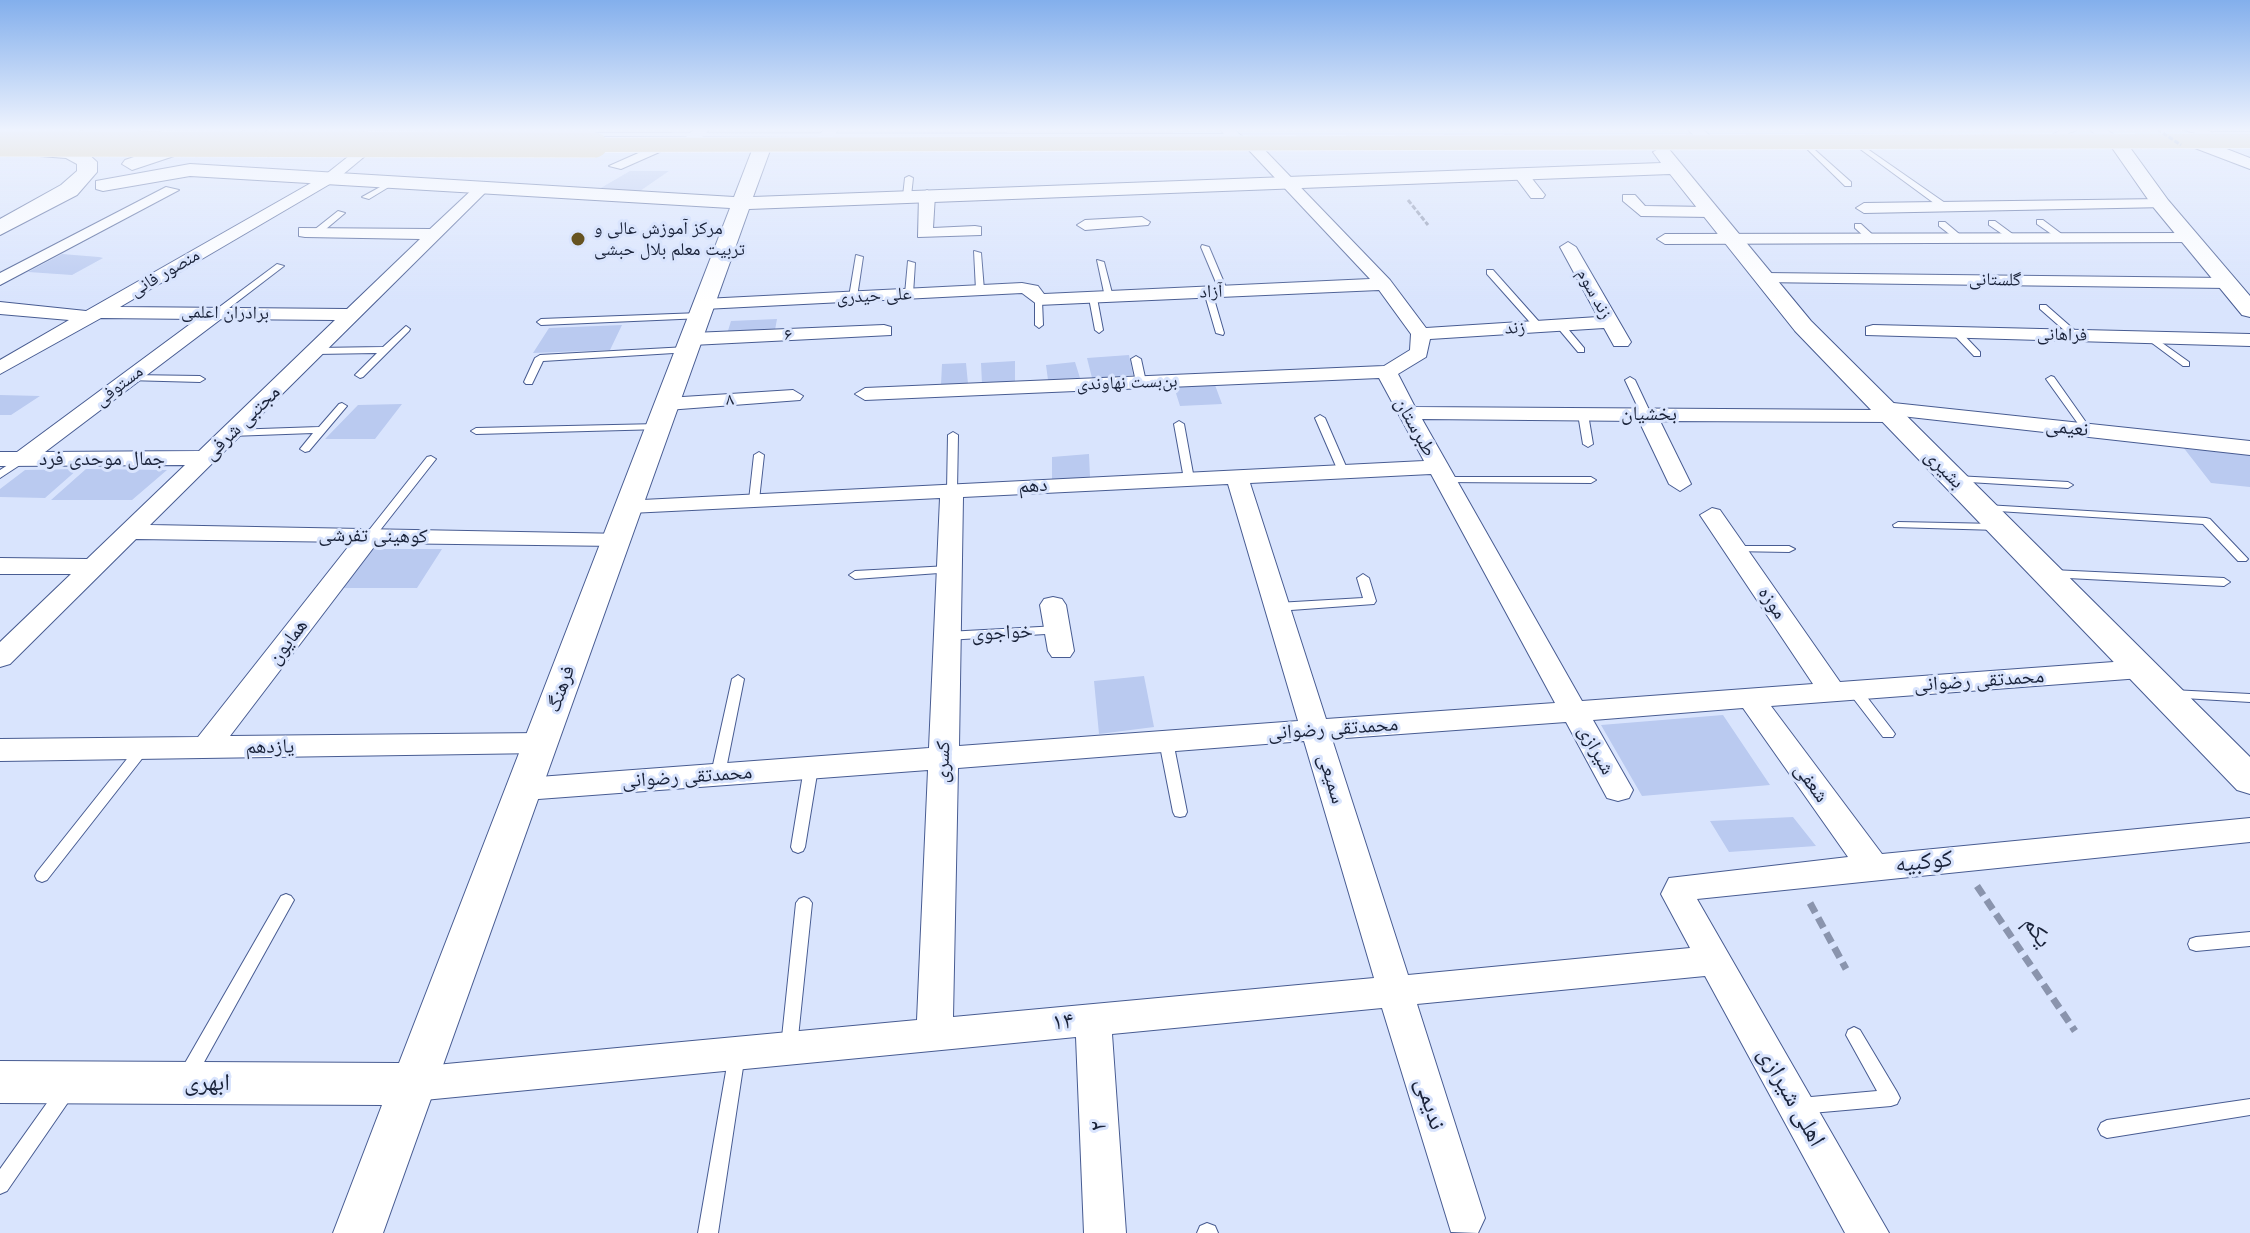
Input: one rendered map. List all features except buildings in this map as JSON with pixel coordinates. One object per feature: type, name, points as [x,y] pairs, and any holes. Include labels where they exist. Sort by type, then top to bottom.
[{"type":"main road","points":[[0,228],[72,187]]},
{"type":"main road","points":[[0,244],[100,187]]},
{"type":"street","name":"منصور فانی","points":[[0,368],[315,187]]},
{"type":"street","points":[[475,187],[742,203],[914,190],[1142,222]]},
{"type":"street","name":"مجتبی شرفی","points":[[0,658],[483,187]]},
{"type":"street","name":"فرهنگ","points":[[358,1233],[748,187]]},
{"type":"street","points":[[1083,212],[1243,187]]},
{"type":"street","points":[[1290,187],[1384,284],[1421,334]]},
{"type":"street","points":[[1531,187],[1537,195]]},
{"type":"street","name":"بشیری","points":[[1690,187],[1803,326],[2250,780]]},
{"type":"street","points":[[2147,187],[2236,288],[2250,310]]},
{"type":"street","points":[[0,280],[171,190]]},
{"type":"street","points":[[914,190],[924,233],[975,231]]},
{"type":"street","points":[[1629,198],[1641,211],[1710,212]]},
{"type":"street","points":[[1864,208],[1943,215],[2161,204]]},
{"type":"street","points":[[311,232],[435,234]]},
{"type":"street","points":[[1665,239],[2189,238]]},
{"type":"street","name":"زند سوم","points":[[1568,247],[1621,342]]},
{"type":"street","name":"گلستانی","points":[[1764,278],[2236,288]]},
{"type":"street","name":"آزاد","points":[[1035,295],[1101,297],[1384,284]]},
{"type":"street","name":"علی حیدری","points":[[696,327],[853,297],[980,290],[1035,295]]},
{"type":"street","name":"برادران اعلمی","points":[[0,308],[94,314],[353,315]]},
{"type":"street","name":"مستوفی","points":[[11,459],[130,378],[217,313]]},
{"type":"street","name":"زند","points":[[1421,334],[1610,322]]},
{"type":"street","name":"۶","points":[[696,327],[885,326],[878,357]]},
{"type":"street","name":"فراهانی","points":[[1873,331],[2250,340]]},
{"type":"street","name":"طبرستان","points":[[1421,334],[1419,353],[1388,372],[1574,711]]},
{"type":"street","name":"بن‌بست نهاوندی","points":[[865,394],[1388,372]]},
{"type":"street","name":"۸","points":[[663,415],[793,398]]},
{"type":"street","name":"بخشیان","points":[[1408,413],[1887,412]]},
{"type":"street","name":"نعیمی","points":[[1887,412],[2250,448]]},
{"type":"street","points":[[1646,414],[1680,484]]},
{"type":"street","name":"جمال موحدی فرد","points":[[11,459],[205,458]]},
{"type":"street","name":"دهم","points":[[630,506],[1343,471],[1441,473]]},
{"type":"street","name":"سمیعی","points":[[1237,477],[1395,991]]},
{"type":"street","name":"کسری","points":[[935,1034],[952,490]]},
{"type":"street","name":"موزه","points":[[1712,515],[1844,691]]},
{"type":"street","name":"کوهینی تفرشی","points":[[129,532],[617,539]]},
{"type":"street","name":"همایون","points":[[205,748],[370,536]]},
{"type":"street","points":[[0,566],[93,567]]},
{"type":"street","name":"محمدتقی رضوانی","points":[[525,789],[2141,669]]},
{"type":"street","name":"شعفی","points":[[1750,698],[1873,867]]},
{"type":"street","name":"شیرازی","points":[[1574,711],[1618,790]]},
{"type":"street","name":"یازدهم","points":[[0,750],[541,743]]},
{"type":"street","name":"کوکبیه","points":[[1713,961],[1677,894],[1681,887],[2250,830]]},
{"type":"street","name":"۱۴","points":[[414,1084],[1713,961]]},
{"type":"street","name":"اهلی شیرازی","points":[[1713,961],[1868,1233]]},
{"type":"street","name":"ندیمی","points":[[1395,991],[1465,1218]]},
{"type":"street","name":"۲","points":[[1093,1019],[1105,1233]]},
{"type":"street","name":"ابهری","points":[[0,1082],[414,1084]]},
{"type":"lane","points":[[366,197],[385,187]]},
{"type":"lane","points":[[1908,187],[1943,215],[1960,238]]},
{"type":"lane","points":[[311,232],[341,213]]},
{"type":"lane","points":[[2040,222],[2063,238]]},
{"type":"lane","points":[[1992,223],[2014,238]]},
{"type":"lane","points":[[1858,226],[1871,238]]},
{"type":"lane","points":[[1205,247],[1216,292],[1220,333]]},
{"type":"lane","points":[[977,253],[980,290]]},
{"type":"lane","points":[[853,297],[859,257]]},
{"type":"lane","points":[[1099,330],[1100,262]]},
{"type":"lane","points":[[909,294],[911,263]]},
{"type":"lane","points":[[217,313],[280,266]]},
{"type":"lane","points":[[1490,272],[1539,327]]},
{"type":"lane","points":[[1035,295],[1039,325]]},
{"type":"lane","points":[[2043,307],[2076,336]]},
{"type":"lane","points":[[541,322],[696,327]]},
{"type":"lane","points":[[1560,325],[1581,350]]},
{"type":"lane","points":[[529,382],[540,358],[696,327]]},
{"type":"lane","points":[[360,375],[406,329]]},
{"type":"lane","points":[[1957,333],[1977,354]]},
{"type":"lane","points":[[2151,338],[2186,364]]},
{"type":"lane","points":[[316,351],[385,350]]},
{"type":"lane","points":[[1136,359],[1141,382]]},
{"type":"lane","points":[[130,378],[200,379]]},
{"type":"lane","points":[[2051,379],[2087,430]]},
{"type":"lane","points":[[1630,380],[1646,414]]},
{"type":"lane","points":[[305,449],[342,406]]},
{"type":"lane","points":[[1583,414],[1588,444]]},
{"type":"lane","points":[[476,431],[663,415]]},
{"type":"lane","points":[[1320,418],[1343,471]]},
{"type":"lane","points":[[1179,424],[1189,479]]},
{"type":"lane","points":[[231,433],[321,430]]},
{"type":"lane","points":[[952,490],[953,435]]},
{"type":"lane","points":[[754,500],[759,455]]},
{"type":"lane","points":[[0,475],[11,459]]},
{"type":"lane","points":[[370,536],[431,459]]},
{"type":"lane","points":[[1441,473],[1591,480]]},
{"type":"lane","points":[[1953,479],[2068,485]]},
{"type":"lane","points":[[1898,525],[1991,518],[2206,521],[2242,559]]},
{"type":"lane","points":[[1735,549],[1789,549]]},
{"type":"lane","points":[[855,575],[949,570]]},
{"type":"lane","points":[[2047,574],[2224,582]]},
{"type":"lane","points":[[1277,607],[1370,601],[1363,578]]},
{"type":"lane","name":"خواجوی","points":[[947,636],[1057,628]]},
{"type":"lane","points":[[718,774],[738,679]]},
{"type":"lane","points":[[1844,691],[1888,734]]},
{"type":"lane","points":[[2165,693],[2250,698]]},
{"type":"lane","points":[[1166,741],[1180,812]]},
{"type":"lane","points":[[42,876],[143,748]]},
{"type":"lane","points":[[798,847],[811,768]]},
{"type":"lane","points":[[183,1083],[286,900]]},
{"type":"lane","points":[[789,1048],[804,903]]},
{"type":"lane","points":[[2196,944],[2250,939]]},
{"type":"lane","points":[[1796,1106],[1891,1098],[1854,1035]]},
{"type":"lane","points":[[708,1233],[737,1053]]},
{"type":"lane","points":[[0,1185],[72,1082]]},
{"type":"lane","points":[[2107,1129],[2250,1107]]},
{"type":"path","name":"یکم","points":[[1959,859],[2075,1031]]},
{"type":"path","points":[[1795,875],[1846,969]]},
{"type":"place","name":"مرکز آموزش عالی و تربیت معلم بلال حبشی","points":[[578,239]]}]
